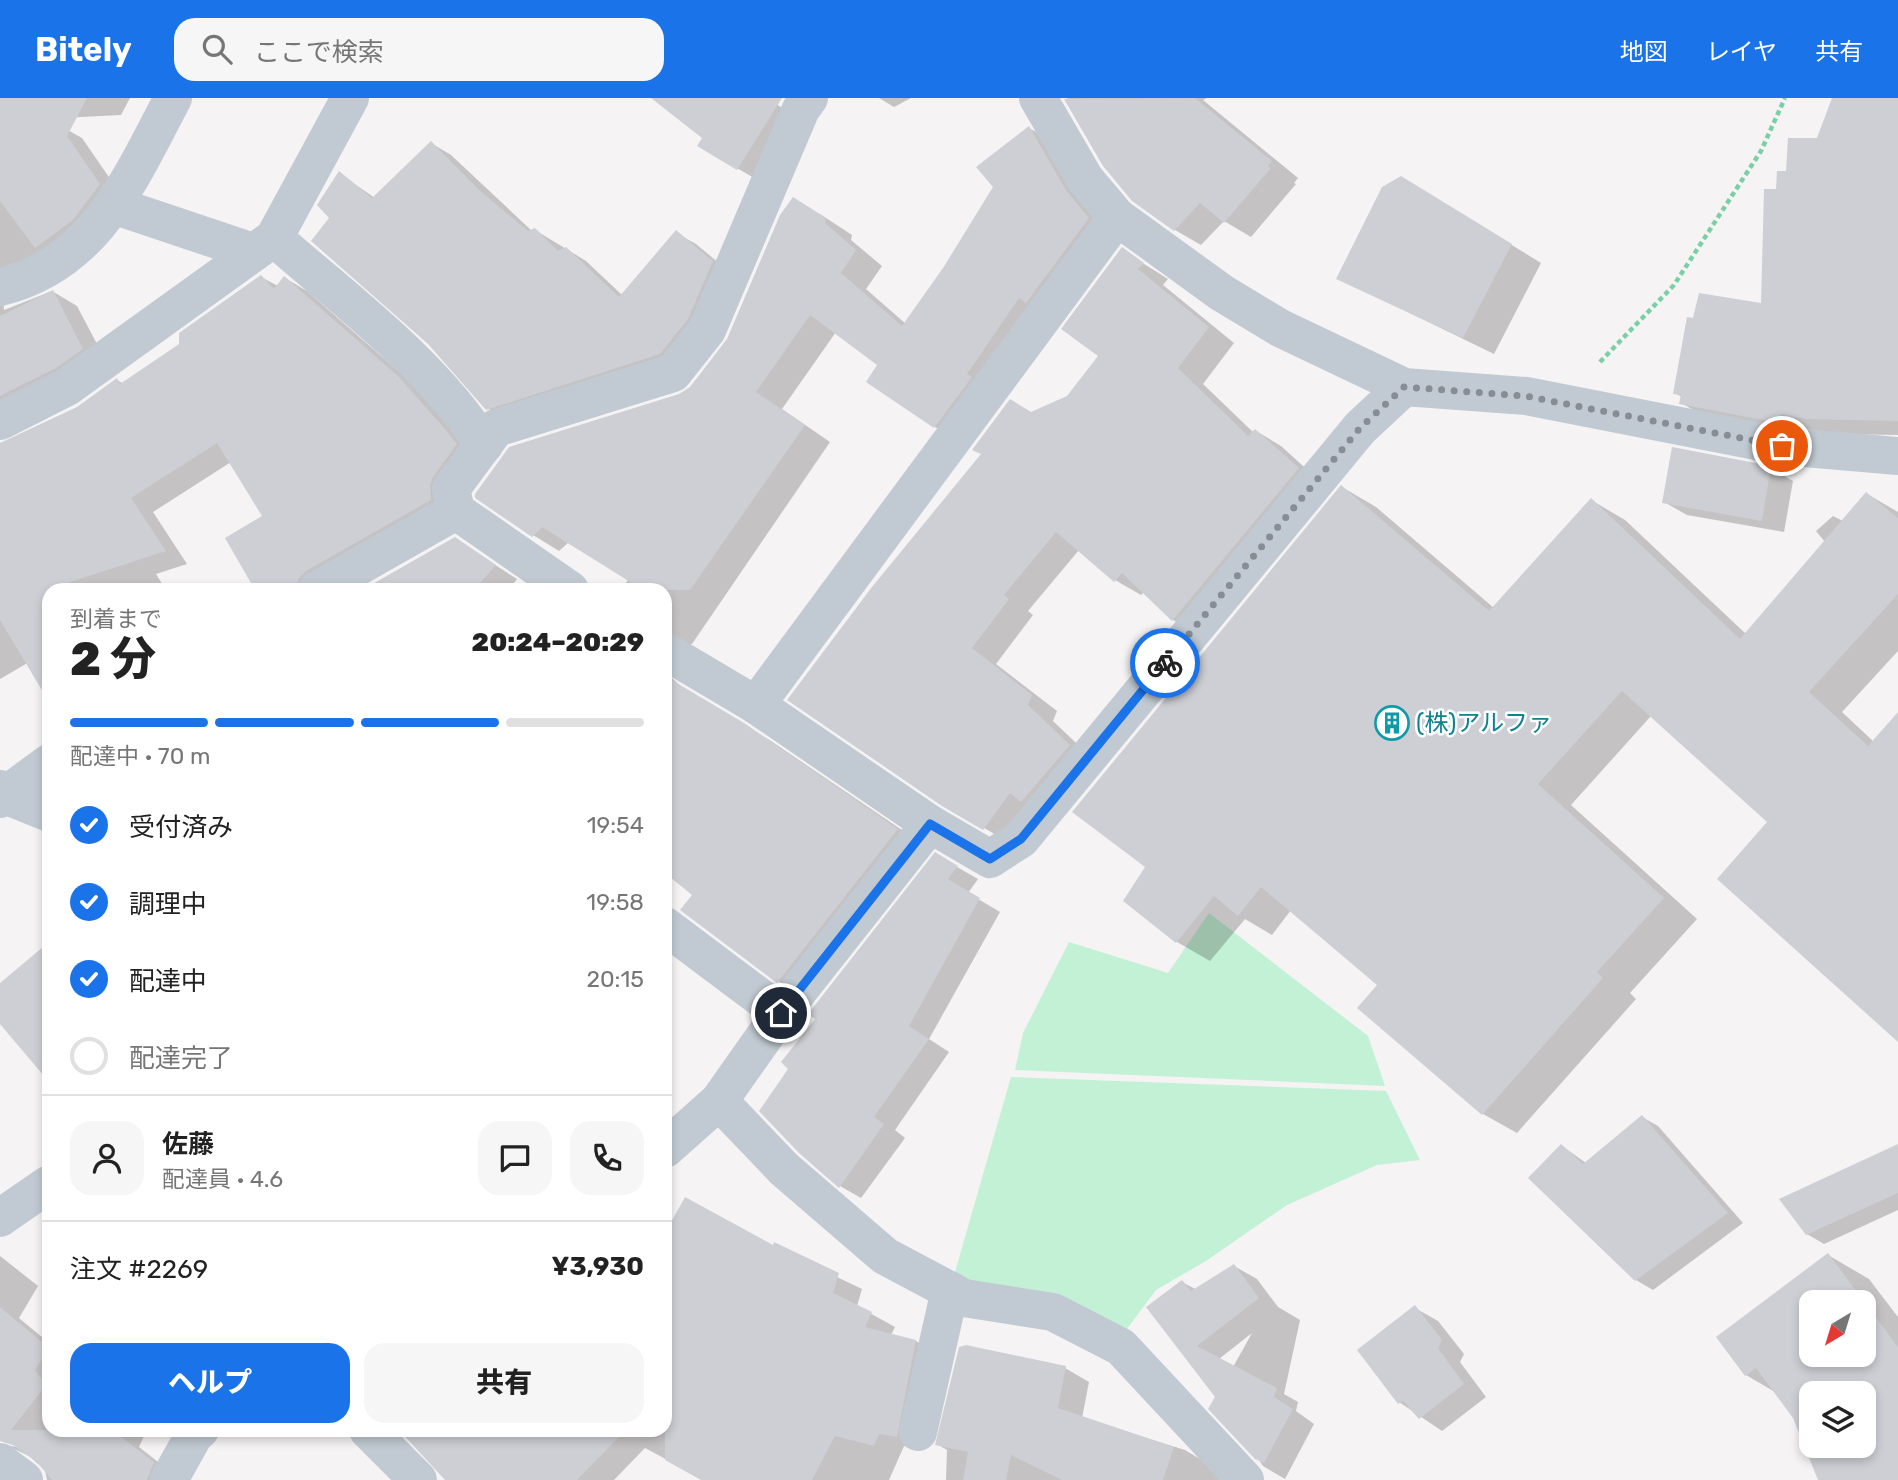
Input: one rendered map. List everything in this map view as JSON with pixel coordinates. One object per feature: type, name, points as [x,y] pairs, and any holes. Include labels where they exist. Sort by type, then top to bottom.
[{"type":"street","points":[[0,287],[19,282],[61,260],[99,227],[173,98]]},
{"type":"street","points":[[0,421],[67,387],[264,245],[350,98]]},
{"type":"street","points":[[560,583],[456,511],[451,489],[496,428],[673,373],[707,330],[801,109],[809,98]]},
{"type":"street","points":[[1038,98],[1085,179],[1117,217],[1222,293],[1280,328],[1404,387],[1525,396],[1782,446],[1898,456]]},
{"type":"street","points":[[113,205],[264,245],[407,355],[470,423],[484,445]]},
{"type":"street","points":[[756,705],[1117,217]]},
{"type":"street","points":[[672,655],[756,705],[930,824],[990,859],[1021,839],[1360,428],[1404,387]]},
{"type":"street","points":[[329,583],[456,511]]},
{"type":"street","points":[[2,794],[42,768]]},
{"type":"street","points":[[2,794],[42,810]]},
{"type":"street","points":[[672,1143],[719,1101],[781,1013],[930,824]]},
{"type":"street","points":[[672,931],[781,1013]]},
{"type":"street","points":[[719,1101],[784,1169],[886,1256],[964,1298],[1053,1312],[1121,1347],[1245,1480]]},
{"type":"street","points":[[0,1218],[42,1189]]},
{"type":"street","points":[[918,1432],[950,1290]]},
{"type":"street","points":[[169,1480],[193,1437]]},
{"type":"street","points":[[375,1437],[418,1480]]},
{"type":"street","points":[[0,1462],[24,1480]]},
{"type":"path","points":[[1563,404],[1674,285],[1761,151],[1785,98]]},
{"type":"green space","points":[[1209,913],[1368,1036],[1385,1086],[1015,1070],[1023,1033],[1069,942],[1168,973]]},
{"type":"green space","points":[[1011,1077],[1386,1091],[1420,1160],[1377,1165],[1287,1205],[1206,1261],[1156,1290],[1127,1329],[953,1279]]},
{"type":"building","points":[[0,98],[87,98],[67,136],[100,184],[73,220],[35,248],[0,201]]},
{"type":"building","points":[[651,98],[782,98],[737,170],[697,146],[702,138]]},
{"type":"building","points":[[1195,98],[1272,161],[1268,166],[1271,168],[1224,223],[1200,203],[1174,231],[1132,201],[1103,166],[1064,99]]},
{"type":"building","points":[[1832,98],[1898,98],[1898,421],[1806,419],[1781,414],[1779,423],[1679,404],[1681,395],[1673,394],[1687,317],[1693,318],[1699,293],[1761,303],[1764,189],[1776,189],[1777,171],[1786,171],[1788,138],[1817,138]]},
{"type":"building","points":[[1029,126],[1066,190],[1089,218],[1026,303],[1019,298],[967,374],[972,377],[934,428],[866,382],[877,365],[810,315],[756,392],[805,425],[690,590],[672,590],[672,583],[632,583],[542,527],[532,537],[475,498],[475,494],[509,447],[679,394],[690,387],[727,339],[780,215],[793,197],[826,218],[825,223],[856,250],[841,273],[902,326],[943,268],[993,187],[976,167]]},
{"type":"building","points":[[431,141],[479,190],[528,231],[535,228],[558,251],[566,247],[619,297],[676,230],[713,261],[688,319],[660,354],[486,410],[428,344],[311,241],[329,218],[317,205],[339,171],[372,198]]},
{"type":"building","points":[[1401,176],[1512,244],[1463,338],[1336,279],[1382,187]]},
{"type":"building","points":[[1122,247],[1144,263],[1138,269],[1209,327],[1178,368],[1248,436],[1255,429],[1299,468],[1172,621],[1122,573],[1114,582],[1056,532],[1004,595],[1009,599],[972,648],[1032,695],[1028,705],[1070,745],[1021,802],[1010,793],[983,830],[942,806],[787,700],[872,587],[981,454],[972,450],[1010,399],[1031,412],[1067,396],[1098,356],[1061,329]]},
{"type":"building","points":[[261,275],[274,289],[284,276],[398,376],[457,444],[433,477],[430,485],[431,500],[306,571],[297,583],[251,583],[225,538],[262,516],[217,443],[131,498],[166,551],[67,583],[42,583],[42,690],[0,620],[0,443],[77,407],[117,378],[120,384],[179,344],[179,333]]},
{"type":"building","points":[[53,290],[83,349],[56,368],[0,396],[0,316]]},
{"type":"building","points":[[1672,447],[1771,466],[1762,521],[1662,503]]},
{"type":"building","points":[[1341,485],[1489,611],[1591,498],[1740,639],[1866,492],[1898,518],[1898,594],[1809,692],[1868,746],[1898,712],[1898,1042],[1717,879],[1767,822],[1622,691],[1538,784],[1664,898],[1597,972],[1603,978],[1482,1115],[1357,1008],[1377,985],[1261,887],[1238,916],[1214,896],[1176,943],[1123,901],[1145,867],[1072,812]]},
{"type":"building","points":[[455,537],[496,565],[480,583],[374,583]]},
{"type":"building","points":[[672,680],[744,723],[898,829],[777,983],[680,910],[692,895],[672,879]]},
{"type":"building","points":[[935,852],[958,866],[948,879],[980,898],[909,1026],[929,1039],[874,1117],[884,1124],[839,1188],[799,1153],[759,1111],[788,1069],[781,1062],[815,1019],[808,1014]]},
{"type":"building","points":[[42,948],[42,1074],[0,1024],[0,983]]},
{"type":"building","points":[[1642,1115],[1728,1213],[1635,1281],[1528,1178],[1561,1144],[1583,1164]]},
{"type":"building","points":[[1898,1144],[1898,1193],[1806,1235],[1779,1199]]},
{"type":"building","points":[[685,1197],[773,1245],[774,1242],[839,1273],[833,1293],[872,1312],[865,1327],[916,1340],[897,1437],[879,1434],[874,1446],[835,1436],[812,1480],[701,1480],[665,1460],[665,1437],[672,1437],[672,1220]]},
{"type":"building","points":[[1828,1253],[1856,1290],[1799,1290],[1799,1367],[1876,1367],[1876,1317],[1898,1347],[1898,1480],[1818,1480],[1809,1458],[1876,1458],[1876,1381],[1799,1381],[1799,1433],[1793,1418],[1756,1368],[1745,1376],[1716,1337]]},
{"type":"building","points":[[1234,1264],[1259,1298],[1197,1346],[1277,1388],[1274,1397],[1293,1409],[1264,1463],[1255,1459],[1208,1409],[1215,1397],[1146,1307],[1182,1280],[1191,1291]]},
{"type":"building","points":[[1415,1305],[1442,1340],[1438,1348],[1464,1384],[1419,1419],[1403,1401],[1398,1404],[1357,1350]]},
{"type":"building","points":[[0,1307],[42,1342],[42,1359],[35,1370],[42,1380],[42,1390],[11,1430],[42,1430],[42,1437],[121,1437],[154,1462],[147,1480],[52,1480],[37,1462],[13,1445],[0,1441]]},
{"type":"building","points":[[966,1345],[1066,1366],[1058,1408],[1174,1447],[1163,1480],[1062,1480],[1011,1455],[1006,1480],[963,1480],[968,1452],[935,1445],[959,1347]]},
{"type":"building","points":[[405,1437],[619,1437],[577,1480],[445,1480]]},
{"type":"way so far","points":[[1165,663],[1360,428],[1404,387],[1525,396],[1782,446]]},
{"type":"place","name":"(株)アルファ","points":[[1392,723]]},
{"type":"route","points":[[781,1013],[930,824],[990,859],[1021,839],[1165,663]]}]
